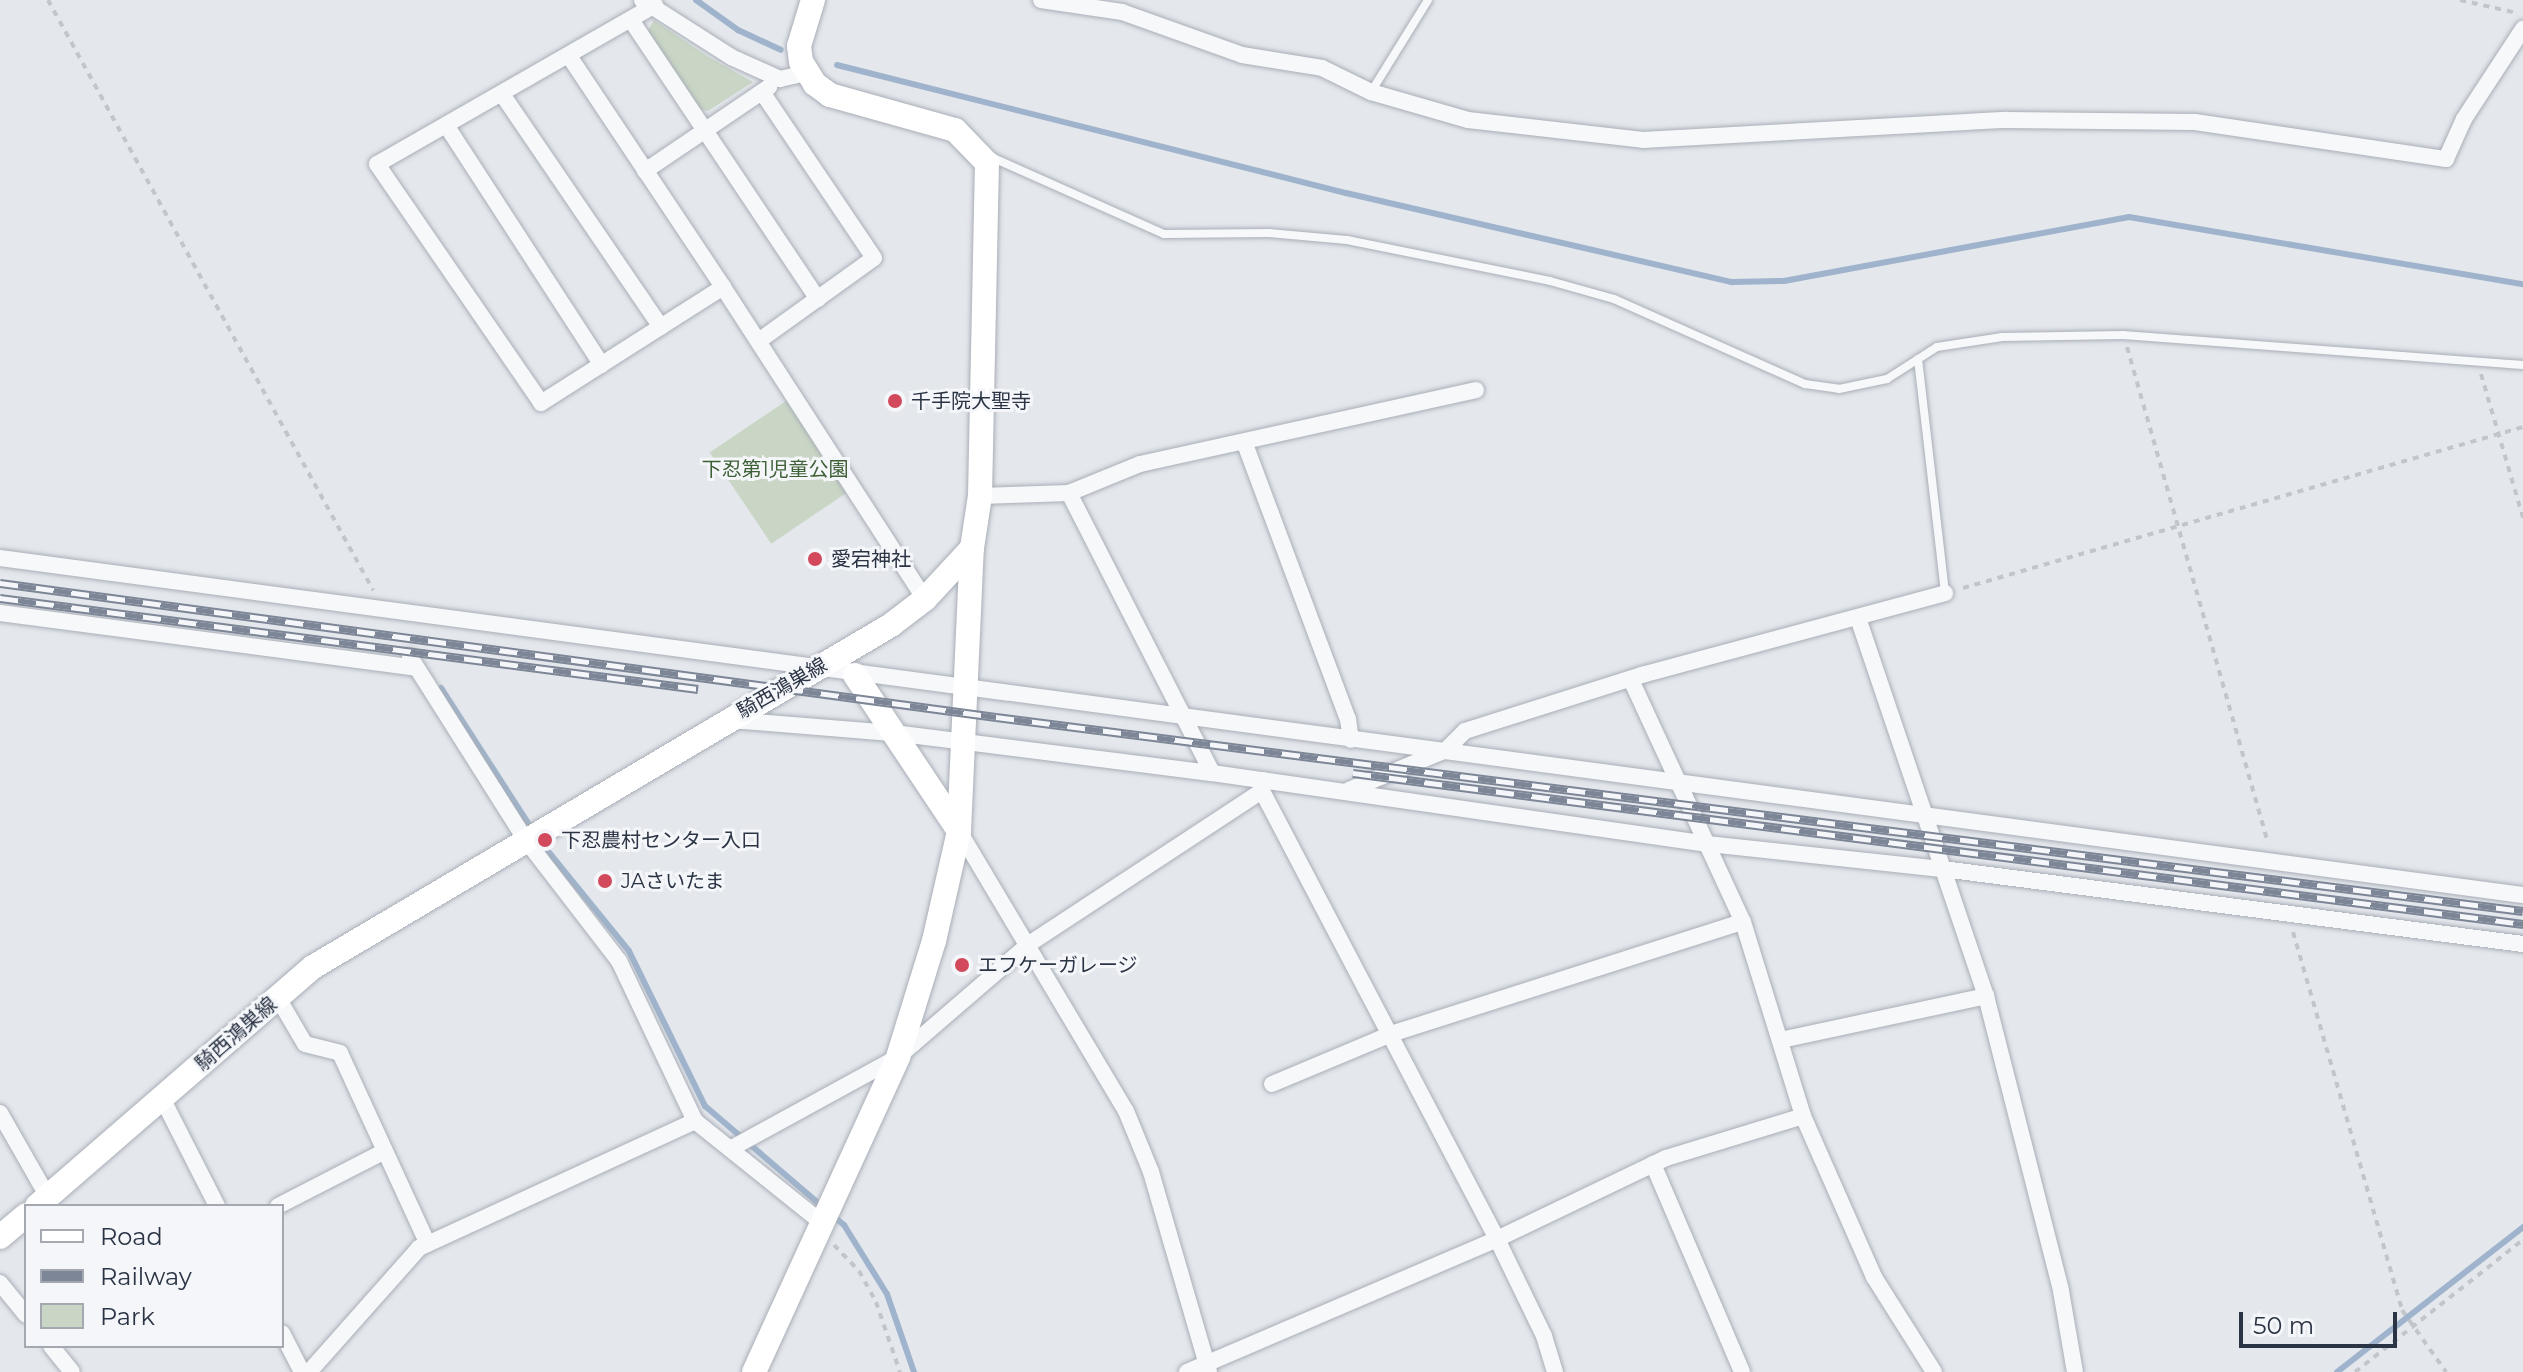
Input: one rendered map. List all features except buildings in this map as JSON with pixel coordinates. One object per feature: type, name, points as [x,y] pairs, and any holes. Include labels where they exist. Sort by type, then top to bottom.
[{"type":"main road","points":[[754,1372],[898,1057],[934,941],[959,831],[972,548],[980,496],[990,176],[983,153],[955,130],[830,95],[806,73],[799,46],[813,0]]},
{"type":"main road","name":"騎西鴻巣線","points":[[43,1202],[278,998],[347,944],[820,666],[925,599],[972,548]]},
{"type":"main road","points":[[855,675],[959,831]]},
{"type":"main road","points":[[0,1237],[24,1217]]},
{"type":"street","points":[[1041,0],[1122,12],[1242,55],[1322,68],[1371,92],[1468,120],[1643,140],[2103,119],[2195,122],[2446,159],[2464,119],[2523,29]]},
{"type":"street","points":[[723,287],[541,403],[377,164],[631,20],[648,2],[731,57],[780,79]]},
{"type":"street","points":[[631,20],[818,299]]},
{"type":"street","points":[[569,56],[760,340],[925,599]]},
{"type":"street","points":[[645,171],[780,79],[806,73]]},
{"type":"street","points":[[760,340],[874,258],[762,92]]},
{"type":"street","points":[[502,94],[661,327]]},
{"type":"street","points":[[446,125],[602,365]]},
{"type":"street","points":[[980,496],[1069,493],[1140,464],[1245,444],[1476,390]]},
{"type":"street","points":[[1245,444],[1348,719],[1351,740]]},
{"type":"street","points":[[1069,493],[1212,773]]},
{"type":"street","points":[[0,558],[820,666],[855,675],[1925,813],[2523,895]]},
{"type":"street","points":[[1347,791],[1446,750],[1465,731],[1945,593]]},
{"type":"street","points":[[0,613],[413,662],[619,961],[695,1121],[819,1226]]},
{"type":"street","points":[[1858,618],[1986,996],[2061,1291],[2075,1372]]},
{"type":"street","points":[[1632,682],[1743,922],[1803,1116],[1874,1277],[1934,1372]]},
{"type":"street","points":[[727,720],[894,733],[1212,773],[1262,785],[1347,791],[1708,844],[1943,869],[2523,944]]},
{"type":"street","points":[[730,1149],[898,1057],[1029,944],[1262,785]]},
{"type":"street","points":[[1262,785],[1497,1239],[1544,1336],[1555,1372]]},
{"type":"street","points":[[959,831],[1126,1111],[1151,1172],[1208,1369]]},
{"type":"street","points":[[1272,1084],[1391,1034],[1743,922]]},
{"type":"street","points":[[1781,1040],[1986,996]]},
{"type":"street","points":[[278,998],[305,1044],[340,1053],[428,1244]]},
{"type":"street","points":[[162,1098],[216,1204]]},
{"type":"street","points":[[0,1113],[43,1202]]},
{"type":"street","points":[[1187,1372],[1208,1369],[1497,1239],[1653,1164],[1803,1116]]},
{"type":"street","points":[[309,1372],[428,1244],[695,1121]]},
{"type":"street","points":[[282,1204],[385,1151]]},
{"type":"street","points":[[1653,1164],[1742,1372]]},
{"type":"street","points":[[0,1283],[24,1313]]},
{"type":"street","points":[[284,1337],[302,1372]]},
{"type":"street","points":[[53,1348],[72,1372]]},
{"type":"lane","points":[[1371,92],[1428,0]]},
{"type":"lane","points":[[983,153],[1164,234],[1269,233],[1347,240],[1576,288],[1614,299],[1805,384],[1839,389],[1887,379],[1937,347],[2002,337],[2123,335],[2523,365]]},
{"type":"lane","points":[[1918,359],[1945,593]]},
{"type":"path","points":[[48,0],[384,610]]},
{"type":"path","points":[[2460,0],[2523,15]]},
{"type":"path","points":[[2123,335],[2402,1310],[2446,1372]]},
{"type":"path","points":[[2477,361],[2523,518]]},
{"type":"path","points":[[1945,593],[2176,524],[2523,427]]},
{"type":"path","points":[[819,1226],[859,1271],[887,1325],[900,1372]]},
{"type":"path","points":[[2355,1372],[2523,1240]]},
{"type":"green space","points":[[654,20],[753,82],[708,111],[700,109],[648,31]]},
{"type":"green space","name":"下忍第1児童公園","points":[[786,401],[848,492],[771,544],[710,452]]},
{"type":"waterway","points":[[696,0],[738,30],[781,50]]},
{"type":"waterway","points":[[837,65],[1346,193],[1732,282],[1784,281],[2129,217],[2523,284]]},
{"type":"waterway","points":[[441,688],[532,829]]},
{"type":"waterway","points":[[538,839],[629,951],[705,1106],[823,1207]]},
{"type":"waterway","points":[[832,1215],[844,1225],[887,1294],[914,1372]]},
{"type":"waterway","points":[[2337,1372],[2523,1227]]},
{"type":"railway","points":[[0,583],[996,717],[2523,911]]},
{"type":"railway","points":[[0,598],[698,689]]},
{"type":"railway","points":[[1353,773],[2523,924]]},
{"type":"place","name":"千手院大聖寺","points":[[895,401]]},
{"type":"place","name":"愛宕神社","points":[[815,559]]},
{"type":"place","name":"下忍農村センター入口","points":[[545,840]]},
{"type":"place","name":"JAさいたま","points":[[605,881]]},
{"type":"place","name":"エフケーガレージ","points":[[962,965]]}]
